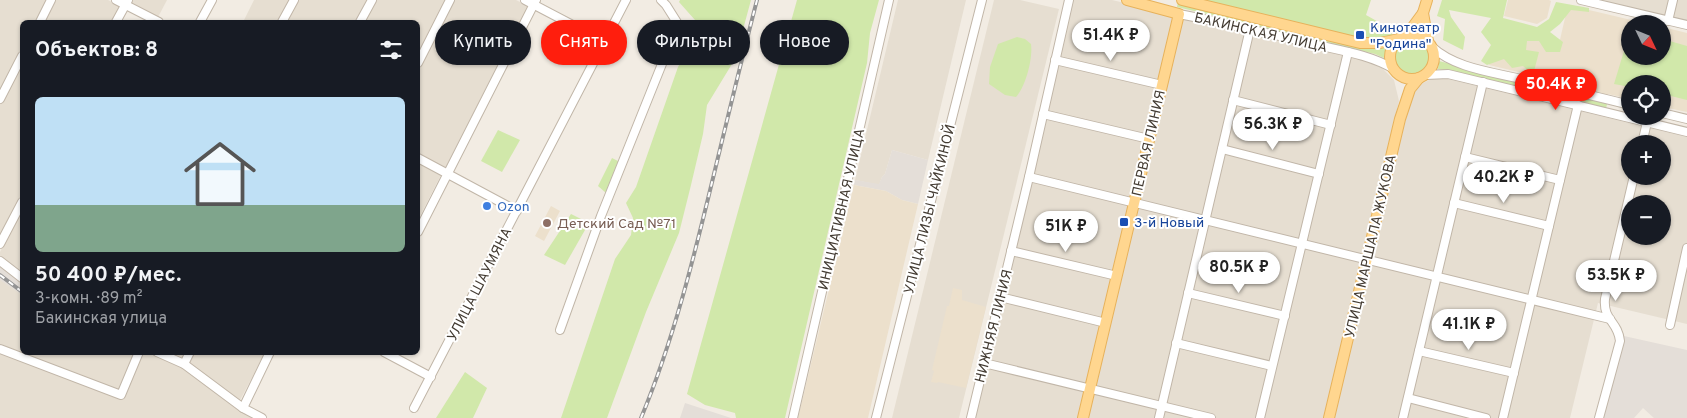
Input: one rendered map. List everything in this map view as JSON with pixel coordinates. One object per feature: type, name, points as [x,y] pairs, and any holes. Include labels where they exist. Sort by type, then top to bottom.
[{"type":"main road","name":"БАКИНСКАЯ УЛИЦА","points":[[1127,0],[1178,14]]},
{"type":"main road","name":"БАКИНСКАЯ УЛИЦА","points":[[1182,0],[1360,43],[1380,43],[1403,38]]},
{"type":"main road","points":[[1423,13],[1434,54],[1434,62],[1431,69],[1422,77],[1404,78],[1394,69],[1390,60],[1391,52],[1394,45],[1403,38],[1423,13],[1426,0]]},
{"type":"main road","name":"ПЕРВАЯ ЛИНИЯ","points":[[1083,418],[1178,14]]},
{"type":"main road","points":[[1403,38],[1414,35],[1421,37],[1430,44]]},
{"type":"main road","name":"УЛИЦА МАРШАЛА ЖУКОВА","points":[[1329,418],[1404,105],[1410,89],[1422,77]]},
{"type":"street","points":[[41,20],[52,0]]},
{"type":"street","points":[[116,0],[127,2],[156,20]]},
{"type":"street","points":[[201,20],[212,0]]},
{"type":"street","points":[[283,20],[294,0]]},
{"type":"street","points":[[361,20],[372,0]]},
{"type":"street","points":[[420,59],[450,0]]},
{"type":"street","points":[[524,0],[535,2],[566,20]]},
{"type":"street","name":"УЛИЦА ШАУМЯНА","points":[[616,20],[626,0]]},
{"type":"street","points":[[560,330],[601,216],[678,24],[666,4],[661,0]]},
{"type":"street","name":"ИНИЦИАТИВНАЯ УЛИЦА","points":[[793,418],[889,0]]},
{"type":"street","name":"УЛИЦА ЛИЗЫ ЧАЙКИНОЙ","points":[[876,418],[982,0]]},
{"type":"street","name":"НИЖНЯЯ ЛИНИЯ","points":[[971,418],[1069,0]]},
{"type":"street","points":[[1581,0],[1605,3],[1647,15]]},
{"type":"street","points":[[1669,15],[1673,0]]},
{"type":"street","points":[[117,20],[127,2]]},
{"type":"street","points":[[420,228],[535,2]]},
{"type":"street","name":"БАКИНСКАЯ УЛИЦА","points":[[1178,14],[1250,28],[1348,52],[1375,59],[1394,69]]},
{"type":"street","points":[[1671,22],[1687,25]]},
{"type":"street","points":[[1159,418],[1250,28]]},
{"type":"street","points":[[1430,44],[1442,56],[1452,60],[1621,103]]},
{"type":"street","points":[[1260,418],[1348,52]]},
{"type":"street","points":[[0,99],[20,60]]},
{"type":"street","points":[[1056,60],[1162,86]]},
{"type":"street","name":"УЛИЦА ШАУМЯНА","points":[[414,408],[592,65]]},
{"type":"street","points":[[1422,77],[1448,74],[1621,116]]},
{"type":"street","points":[[1403,418],[1483,82]]},
{"type":"street","points":[[1233,100],[1331,125]]},
{"type":"street","points":[[1611,113],[1614,101]]},
{"type":"street","points":[[1503,418],[1578,105]]},
{"type":"street","points":[[1043,114],[1149,138]]},
{"type":"street","points":[[1671,115],[1687,119]]},
{"type":"street","points":[[1659,125],[1687,132]]},
{"type":"street","points":[[1222,149],[1319,174]]},
{"type":"street","points":[[1465,157],[1560,180]]},
{"type":"street","points":[[420,159],[517,211]]},
{"type":"street","points":[[1029,177],[1610,318]]},
{"type":"street","points":[[1599,418],[1620,341],[1619,332],[1604,310],[1605,299],[1632,185]]},
{"type":"street","points":[[1454,203],[1549,226]]},
{"type":"street","points":[[0,244],[20,206]]},
{"type":"street","points":[[1670,325],[1687,248]]},
{"type":"street","points":[[1011,251],[1117,276]]},
{"type":"street","points":[[0,261],[20,276]]},
{"type":"street","points":[[1188,293],[1285,316]]},
{"type":"street","points":[[1000,298],[1106,323]]},
{"type":"street","points":[[1176,343],[1272,366]]},
{"type":"street","points":[[0,349],[20,353]]},
{"type":"street","points":[[1419,350],[1514,373]]},
{"type":"street","points":[[25,355],[121,395],[138,355]]},
{"type":"street","points":[[164,355],[184,364],[243,408],[262,418]]},
{"type":"street","points":[[184,364],[188,355]]},
{"type":"street","points":[[243,408],[269,355]]},
{"type":"street","points":[[390,355],[431,377]]},
{"type":"street","points":[[984,363],[1211,418]]},
{"type":"street","points":[[1408,398],[1486,418]]},
{"type":"shaded area","points":[[0,0],[47,0],[37,20],[20,20],[20,52],[0,91]]},
{"type":"shaded area","points":[[53,0],[108,0],[121,7],[113,20],[42,20]]},
{"type":"shaded area","points":[[131,0],[167,0],[157,19],[129,5]]},
{"type":"shaded area","points":[[254,0],[290,0],[279,20],[244,20]]},
{"type":"shaded area","points":[[296,0],[367,0],[356,20],[285,20]]},
{"type":"shaded area","points":[[373,0],[446,0],[420,50],[420,20],[363,20]]},
{"type":"shaded area","points":[[452,0],[516,0],[528,6],[521,20],[442,20]]},
{"type":"shaded area","points":[[898,0],[966,0],[928,160],[892,150],[885,174],[879,185],[855,180]]},
{"type":"shaded area","points":[[994,0],[1020,0],[1059,9],[959,418],[892,418]]},
{"type":"shaded area","points":[[1072,0],[1112,0],[1367,61],[1382,68],[1394,80],[1399,101],[1326,418],[974,418]]},
{"type":"shaded area","points":[[1508,0],[1551,1],[1547,18],[1537,24],[1504,16]]},
{"type":"shaded area","points":[[1594,0],[1687,0],[1687,22],[1671,18],[1671,15],[1657,15]]},
{"type":"shaded area","points":[[1568,5],[1621,18],[1621,65],[1671,65],[1671,29],[1687,33],[1687,112],[1671,109],[1671,75],[1621,75],[1621,97],[1594,93],[1594,90],[1489,65],[1498,29],[1559,44]]},
{"type":"shaded area","points":[[435,34],[435,65],[498,65],[445,169],[420,156],[420,63]]},
{"type":"shaded area","points":[[20,62],[20,199],[0,238],[0,101]]},
{"type":"shaded area","points":[[1444,78],[1621,121],[1621,125],[1638,125],[1687,137],[1687,324],[1598,303],[1570,418],[1334,418],[1412,93],[1421,84],[1431,79]]},
{"type":"shaded area","points":[[892,150],[928,160],[918,204],[902,200],[886,191],[854,185],[855,180],[879,184],[885,174]]},
{"type":"shaded area","points":[[420,162],[442,173],[420,216]]},
{"type":"shaded area","points":[[854,185],[886,191],[902,200],[918,204],[868,418],[798,418]]},
{"type":"shaded area","name":"Детский Сад №71","points":[[551,206],[560,211],[544,241],[535,236]]},
{"type":"shaded area","points":[[20,214],[20,275],[0,260],[0,252]]},
{"type":"shaded area","points":[[0,265],[20,280],[20,294],[0,280]]},
{"type":"shaded area","points":[[0,271],[20,289],[20,355],[183,355],[180,360],[262,418],[0,418]]},
{"type":"shaded area","points":[[953,288],[962,290],[962,300],[986,307],[966,388],[931,382],[934,371],[932,370]]},
{"type":"shaded area","points":[[1624,336],[1687,350],[1687,418],[1654,418],[1643,408],[1634,418],[1602,418]]},
{"type":"shaded area","points":[[192,355],[264,355],[239,402],[187,363]]},
{"type":"shaded area","points":[[685,403],[731,418],[680,418]]},
{"type":"green space","points":[[680,0],[751,0],[746,20],[695,20],[679,2]]},
{"type":"green space","points":[[797,0],[879,0],[870,33],[867,63],[785,418],[736,418],[735,413],[705,405],[687,394],[779,65],[849,65],[849,20],[791,20]]},
{"type":"green space","points":[[1199,0],[1371,0],[1366,15],[1391,29],[1394,40],[1380,43]]},
{"type":"green space","points":[[1442,0],[1507,0],[1503,18],[1537,27],[1549,19],[1556,2],[1589,8],[1589,12],[1571,10],[1560,24],[1550,32],[1563,42],[1560,52],[1546,52],[1539,41],[1527,41],[1526,50],[1539,52],[1533,75],[1523,66],[1512,68],[1504,59],[1487,65],[1481,61],[1491,45],[1481,32],[1491,18],[1449,10],[1451,17],[1465,37],[1463,50],[1443,40],[1445,19],[1437,16]]},
{"type":"green space","points":[[1178,2],[1387,45],[1384,58],[1375,54],[1177,7]]},
{"type":"green space","points":[[1017,37],[1025,39],[1031,44],[1031,50],[1026,79],[1016,97],[1005,95],[989,84],[990,67],[998,44]]},
{"type":"green space","points":[[1412,39],[1419,40],[1425,44],[1429,50],[1429,64],[1425,70],[1419,74],[1412,75],[1405,74],[1399,70],[1395,64],[1394,57],[1395,50],[1399,44],[1405,40]]},
{"type":"green space","points":[[1671,41],[1687,46],[1687,100],[1671,96],[1671,75],[1621,75],[1621,85],[1614,84],[1621,61],[1621,65],[1671,65]]},
{"type":"green space","points":[[1439,61],[1607,104],[1606,109],[1438,69]]},
{"type":"green space","points":[[679,65],[731,65],[707,105],[703,134],[679,233],[646,312],[607,418],[561,418],[615,259],[631,235],[633,218],[626,203],[636,187]]},
{"type":"green space","points":[[498,130],[520,140],[502,172],[481,161]]},
{"type":"green space","points":[[612,158],[620,162],[606,193],[598,186]]},
{"type":"green space","points":[[571,214],[589,223],[565,265],[544,255]]},
{"type":"green space","points":[[465,372],[487,388],[473,418],[436,418]]},
{"type":"railway","points":[[641,418],[664,358],[682,298],[757,0]]},
{"type":"railway","points":[[0,275],[20,290]]},
{"type":"place","name":"Кинотеатр \"Родина\"","points":[[1360,35]]},
{"type":"place","name":"Ozon","points":[[487,206]]},
{"type":"place","name":"3-й Новый","points":[[1124,222]]},
{"type":"place","name":"Детский Сад №71","points":[[547,223]]}]
